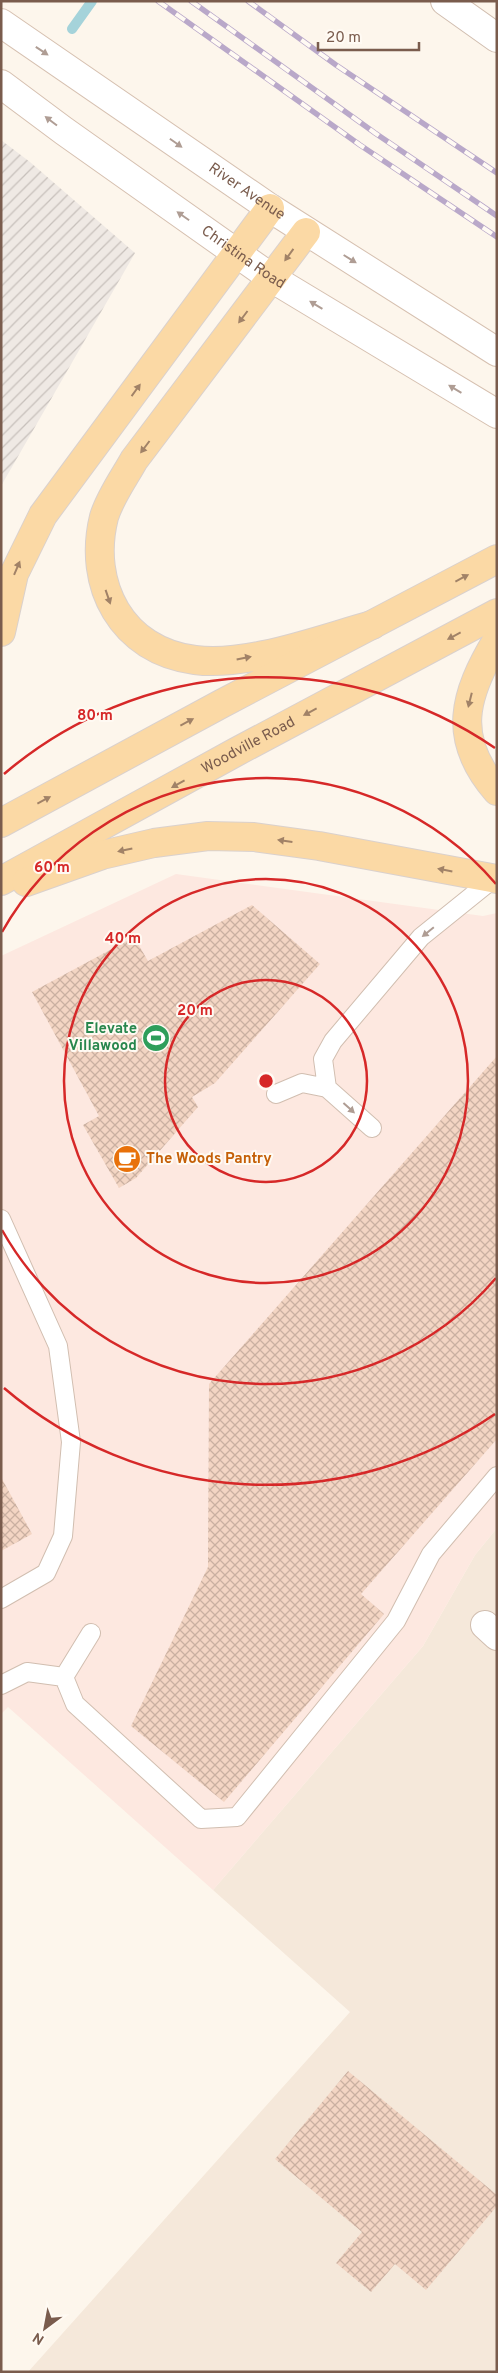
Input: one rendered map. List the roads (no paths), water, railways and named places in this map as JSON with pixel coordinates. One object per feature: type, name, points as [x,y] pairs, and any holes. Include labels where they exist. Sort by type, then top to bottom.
[{"type":"main road","points":[[445,1],[497,38]]},
{"type":"main road","name":"River Avenue","points":[[1,23],[306,232],[497,352]]},
{"type":"main road","name":"Christina Road","points":[[1,84],[272,279],[497,414]]},
{"type":"main road","points":[[1,632],[14,574],[44,515],[270,208]]},
{"type":"main road","points":[[306,232],[134,460],[117,488],[104,517],[100,547],[102,580],[112,608],[135,635],[160,651],[194,660],[229,661],[269,653],[372,625]]},
{"type":"main road","points":[[1,823],[497,559]]},
{"type":"main road","name":"Woodville Road","points":[[1,881],[236,752],[497,613]]},
{"type":"main road","points":[[497,640],[474,683],[467,712],[469,744],[480,772],[497,791]]},
{"type":"main road","points":[[1,891],[102,855],[154,843],[208,836],[254,837],[319,846],[495,879]]},
{"type":"lane","points":[[327,1088],[323,1059],[333,1041],[421,937],[495,879]]},
{"type":"lane","points":[[276,1094],[302,1083],[327,1088],[372,1128]]},
{"type":"lane","points":[[1,1219],[58,1346],[71,1442],[61,1540],[46,1574],[1,1599]]},
{"type":"lane","points":[[64,1676],[75,1704],[201,1819],[237,1817],[396,1622],[430,1554],[497,1476]]},
{"type":"lane","points":[[64,1676],[91,1633]]},
{"type":"lane","points":[[1,1686],[27,1672],[64,1676]]},
{"type":"waterway","points":[[72,29],[92,1]]},
{"type":"railway","points":[[158,1],[360,145],[497,237]]},
{"type":"railway","points":[[191,1],[375,133],[497,216]]},
{"type":"railway","points":[[248,1],[336,65],[497,173]]},
{"type":"place","name":"Elevate Villawood","points":[[156,1038]]},
{"type":"place","name":"The Woods Pantry","points":[[127,1159]]}]
